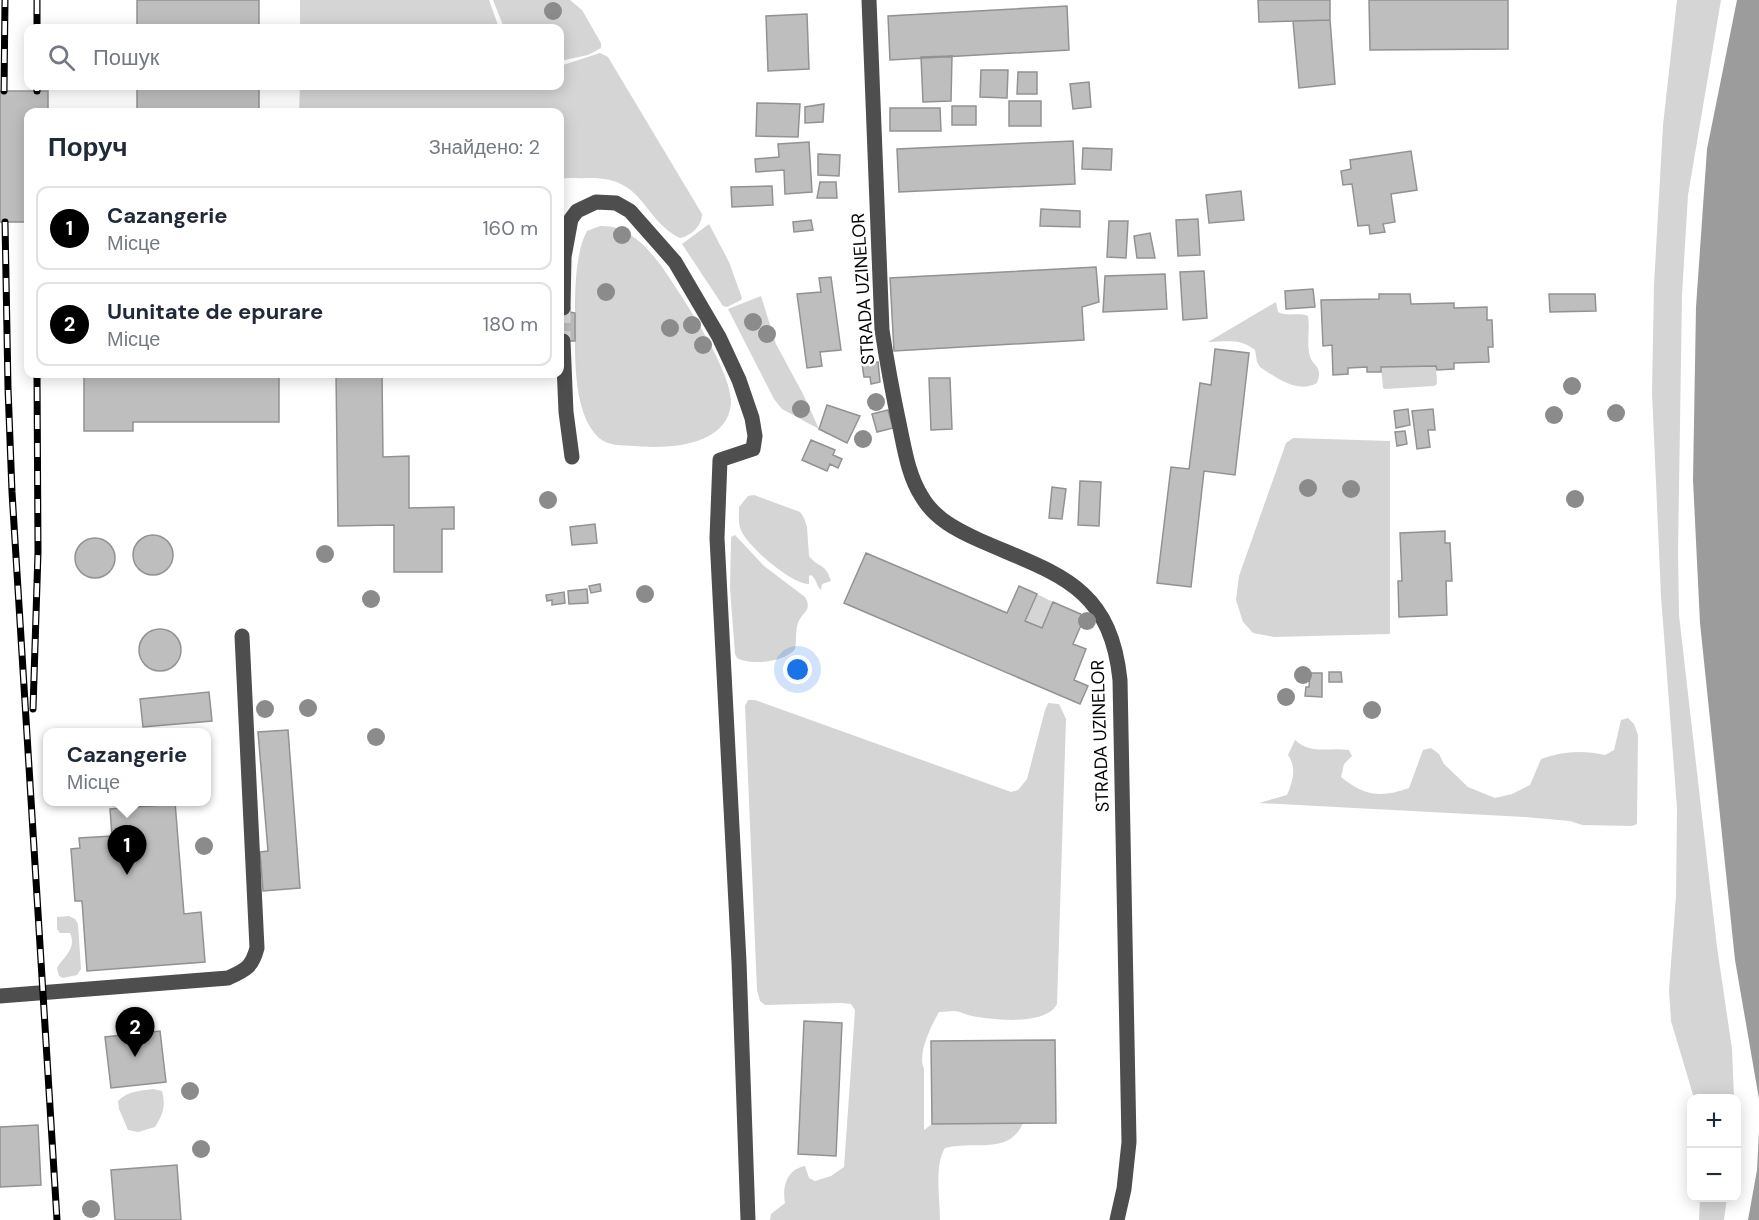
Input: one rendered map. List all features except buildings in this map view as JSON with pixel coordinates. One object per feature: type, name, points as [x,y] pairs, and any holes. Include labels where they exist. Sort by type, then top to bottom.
[{"type":"street","name":"STRADA UZINELOR","points":[[869,0],[882,330],[888,374],[911,475],[922,498],[954,529],[1065,578],[1085,594],[1109,629],[1118,662],[1129,1142],[1124,1189],[1117,1220]]},
{"type":"street","points":[[564,257],[571,219],[577,211],[596,202],[616,203],[630,211],[675,262],[697,297],[739,380],[752,418],[755,436],[753,449],[720,460],[717,538],[740,962],[748,1220]]},
{"type":"street","points":[[564,365],[566,412],[572,457]]},
{"type":"street","points":[[0,996],[221,979],[244,971],[254,961],[257,948],[242,636]]},
{"type":"shaded area","points":[[300,0],[489,0],[498,24],[300,24]]},
{"type":"shaded area","points":[[493,0],[570,0],[582,10],[601,43],[601,48],[588,55],[564,60],[564,24],[502,24]]},
{"type":"shaded area","points":[[1677,0],[1721,0],[1688,195],[1682,295],[1678,552],[1679,615],[1717,947],[1732,1049],[1734,1094],[1693,1094],[1671,1021],[1669,990],[1676,896],[1677,808],[1661,596],[1652,392],[1654,285],[1663,125]]},
{"type":"shaded area","points":[[1737,0],[1759,0],[1759,1099],[1735,960],[1700,623],[1693,480],[1696,307],[1707,149]]},
{"type":"shaded area","points":[[600,53],[608,57],[702,214],[695,230],[680,238],[667,230],[632,191],[621,184],[606,179],[564,178],[564,108],[299,108],[300,90],[564,90],[564,65]]},
{"type":"shaded area","points":[[709,224],[729,262],[742,298],[727,307],[723,306],[682,244]]},
{"type":"shaded area","points":[[600,226],[614,227],[626,232],[638,240],[658,261],[696,319],[720,363],[730,392],[731,403],[727,418],[719,429],[707,437],[693,442],[662,447],[611,444],[599,438],[584,415],[577,385],[575,353],[577,264],[587,231]]},
{"type":"shaded area","points":[[761,296],[776,344],[819,429],[782,409],[774,399],[728,309]]},
{"type":"shaded area","points":[[1276,302],[1278,312],[1308,316],[1309,352],[1319,372],[1317,383],[1302,387],[1280,380],[1260,367],[1255,350],[1244,344],[1208,342]]},
{"type":"shaded area","points":[[1436,366],[1437,384],[1434,386],[1383,388],[1381,367]]},
{"type":"shaded area","points":[[1293,438],[1390,441],[1390,634],[1274,637],[1253,633],[1243,622],[1236,600],[1239,576],[1286,443]]},
{"type":"shaded area","points":[[754,495],[800,512],[807,527],[809,556],[827,571],[831,581],[822,584],[821,590],[811,575],[809,584],[801,583],[782,572],[745,537],[739,525],[739,507],[748,496]]},
{"type":"shaded area","points":[[735,535],[764,566],[805,597],[808,605],[797,626],[795,649],[776,660],[751,662],[737,658],[735,654],[730,588],[731,537]]},
{"type":"shaded area","points":[[1037,594],[1053,602],[1042,628],[1025,621]]},
{"type":"shaded area","points":[[748,700],[755,700],[1011,792],[1018,790],[1027,779],[1048,703],[1059,704],[1066,719],[1057,1004],[1042,1016],[1018,1020],[993,1019],[954,1011],[939,1012],[926,1040],[922,1056],[924,1130],[932,1124],[1023,1123],[1009,1140],[1000,1143],[945,1148],[940,1163],[938,1182],[940,1220],[770,1220],[771,1214],[785,1203],[785,1185],[794,1171],[805,1166],[809,1178],[815,1181],[831,1176],[844,1167],[855,1010],[851,1004],[842,1003],[765,1005],[760,1001],[757,990],[745,706]]},
{"type":"shaded area","points":[[1628,718],[1634,724],[1638,735],[1637,824],[1632,826],[1582,825],[1570,821],[1525,817],[1259,803],[1287,795],[1293,775],[1288,755],[1295,740],[1301,745],[1314,749],[1349,750],[1352,756],[1344,764],[1341,777],[1357,788],[1381,794],[1409,788],[1423,750],[1431,748],[1468,787],[1495,798],[1512,794],[1530,785],[1541,759],[1573,752],[1605,755],[1614,750],[1621,720]]},
{"type":"shaded area","points":[[69,916],[78,924],[81,969],[77,975],[63,978],[59,976],[57,968],[69,952],[72,939],[70,933],[60,933],[57,929],[57,917]]},
{"type":"shaded area","points":[[153,1089],[162,1091],[164,1101],[162,1114],[155,1127],[138,1132],[128,1130],[118,1101],[130,1093]]},
{"type":"shaded area","points":[[1759,1131],[1759,1220],[1748,1220],[1757,1170]]},
{"type":"shaded area","points":[[1700,1202],[1726,1202],[1724,1220],[1699,1220]]},
{"type":"railway","points":[[4,91],[5,0]]},
{"type":"railway","points":[[37,0],[37,24]]},
{"type":"railway","points":[[5,222],[12,492],[57,1220]]},
{"type":"railway","points":[[33,709],[38,552],[37,378]]},
{"type":"place","name":"Cazangerie","points":[[127,875]]},
{"type":"place","name":"Uunitate de epurare","points":[[135,1057]]}]
